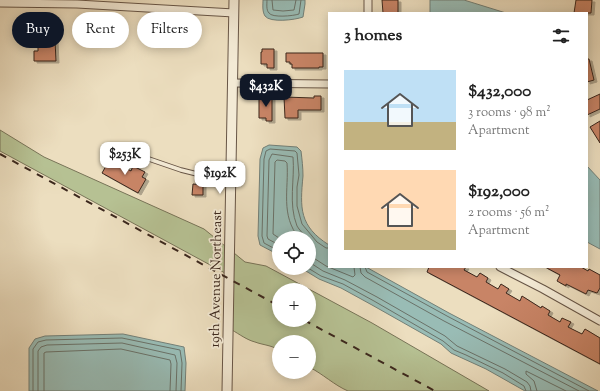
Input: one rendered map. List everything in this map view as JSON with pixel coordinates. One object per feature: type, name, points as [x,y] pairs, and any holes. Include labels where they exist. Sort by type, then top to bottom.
[{"type":"street","name":"19th Avenue Northeast","points":[[227,391],[234,0]]},
{"type":"street","points":[[368,0],[368,12]]},
{"type":"street","points":[[0,3],[76,4],[234,13]]},
{"type":"street","points":[[232,83],[328,84]]},
{"type":"street","points":[[502,268],[600,321]]},
{"type":"lane","points":[[127,157],[146,158],[206,177],[231,180]]},
{"type":"green space","points":[[0,130],[44,157],[204,229],[225,246],[225,273],[0,151]]},
{"type":"green space","points":[[234,253],[245,262],[266,266],[272,269],[272,275],[283,275],[298,283],[272,283],[272,327],[316,327],[316,293],[372,323],[489,391],[348,391],[316,371],[316,335],[272,335],[272,347],[249,340],[232,330]]},
{"type":"water","points":[[263,0],[305,0],[303,17],[272,20],[265,16],[263,12]]},
{"type":"water","points":[[430,0],[464,0],[503,12],[430,12]]},
{"type":"water","points":[[269,145],[297,147],[301,151],[303,167],[302,207],[307,223],[312,231],[272,231],[272,251],[260,245],[258,236],[260,159],[263,148]]},
{"type":"water","points":[[588,167],[600,180],[600,249],[588,243]]},
{"type":"water","points":[[316,235],[328,244],[328,268],[368,268],[449,313],[598,391],[525,391],[486,369],[451,353],[441,344],[341,288],[312,275],[316,275]]},
{"type":"water","points":[[123,334],[184,347],[186,363],[185,391],[29,391],[29,348],[35,339],[45,336]]},
{"type":"building","points":[[382,0],[398,0],[398,12],[383,12]]},
{"type":"building","points":[[576,0],[592,0],[591,13],[574,12]]},
{"type":"building","points":[[38,48],[55,48],[56,61],[34,61],[34,51],[38,51]]},
{"type":"building","points":[[262,49],[274,49],[274,68],[267,68],[267,64],[261,64]]},
{"type":"building","points":[[286,53],[323,53],[323,67],[292,68],[292,64],[290,64],[290,62],[286,62]]},
{"type":"building","points":[[588,59],[589,59],[594,80],[588,82]]},
{"type":"building","points":[[600,94],[600,109],[588,115],[588,100]]},
{"type":"building","points":[[314,96],[321,96],[321,110],[298,110],[298,118],[285,118],[284,97],[314,98]]},
{"type":"building","points":[[259,97],[272,97],[272,121],[266,121],[266,118],[259,118]]},
{"type":"building","points":[[600,121],[600,143],[590,127]]},
{"type":"building","points":[[110,159],[131,171],[133,166],[145,172],[142,177],[146,179],[138,193],[102,173]]},
{"type":"building","points":[[193,184],[203,185],[203,195],[192,195]]},
{"type":"building","points":[[429,268],[465,268],[464,270],[477,277],[480,273],[488,278],[486,282],[498,289],[501,284],[509,289],[506,293],[520,301],[522,296],[541,308],[542,306],[550,311],[548,315],[560,322],[562,318],[571,322],[568,327],[582,334],[585,329],[600,338],[600,364],[427,272]]},
{"type":"building","points":[[547,268],[583,268],[588,271],[589,269],[600,275],[600,288],[597,293],[588,290],[586,294],[557,281],[560,275]]},
{"type":"railway","points":[[0,154],[272,302]]},
{"type":"railway","points":[[316,327],[435,391]]}]
